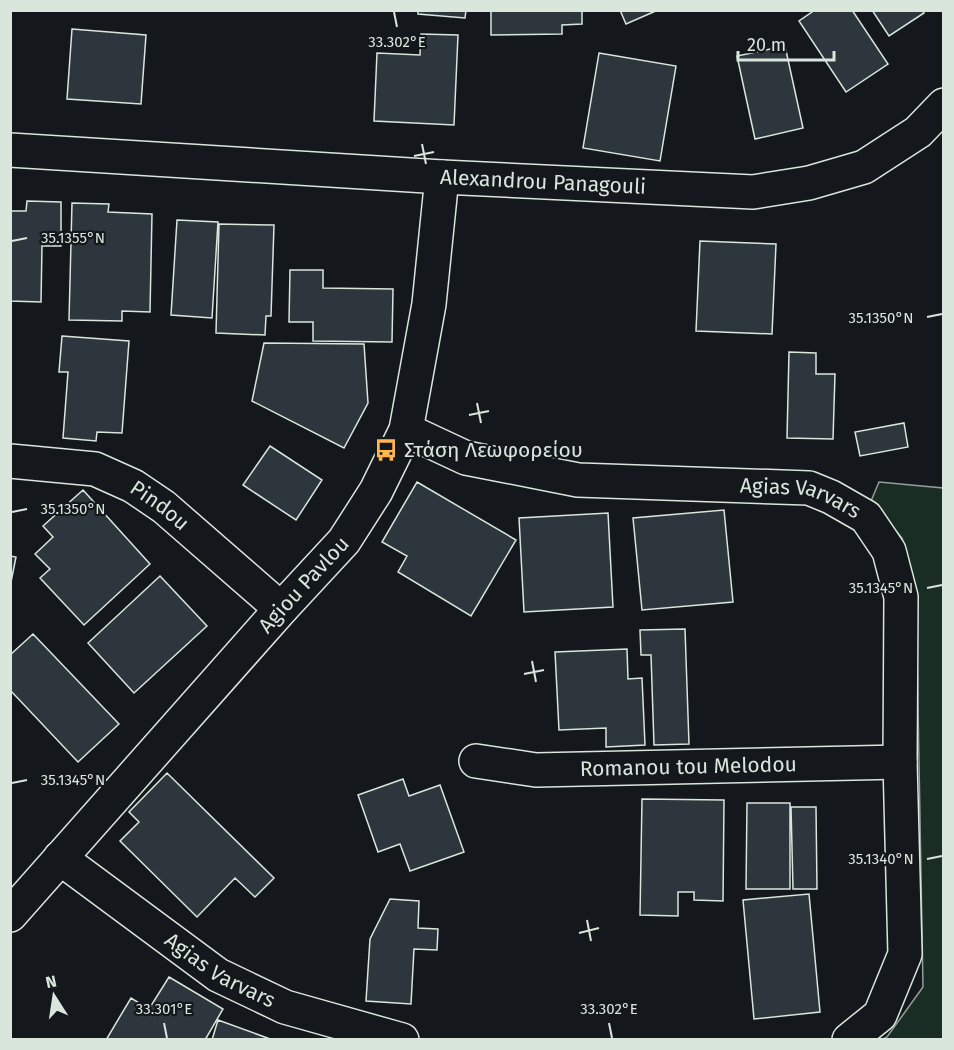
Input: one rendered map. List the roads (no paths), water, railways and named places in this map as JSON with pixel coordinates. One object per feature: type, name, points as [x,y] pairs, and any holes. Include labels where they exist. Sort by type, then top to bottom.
[{"type":"street","name":"Alexandrou Panagouli","points":[[10,150],[442,177],[753,192],[809,183],[864,167],[918,132],[944,105]]},
{"type":"street","name":"Agiou Pavlou","points":[[10,915],[281,609],[344,542],[376,491],[406,430],[429,304],[442,177]]},
{"type":"street","name":"Agias Varvars","points":[[406,430],[466,458],[578,480],[809,488],[867,517],[889,551],[901,597],[900,762],[905,954],[880,1015],[849,1040]]},
{"type":"street","name":"Pindou","points":[[10,460],[95,469],[133,486],[164,507],[281,609]]},
{"type":"street","name":"Romanou tou Melodou","points":[[476,761],[536,770],[900,762]]},
{"type":"street","name":"Agias Varvars","points":[[60,858],[218,975],[285,1007],[402,1040]]},
{"type":"place","name":"Στάση Λεωφορείου","points":[[386,450]]}]
